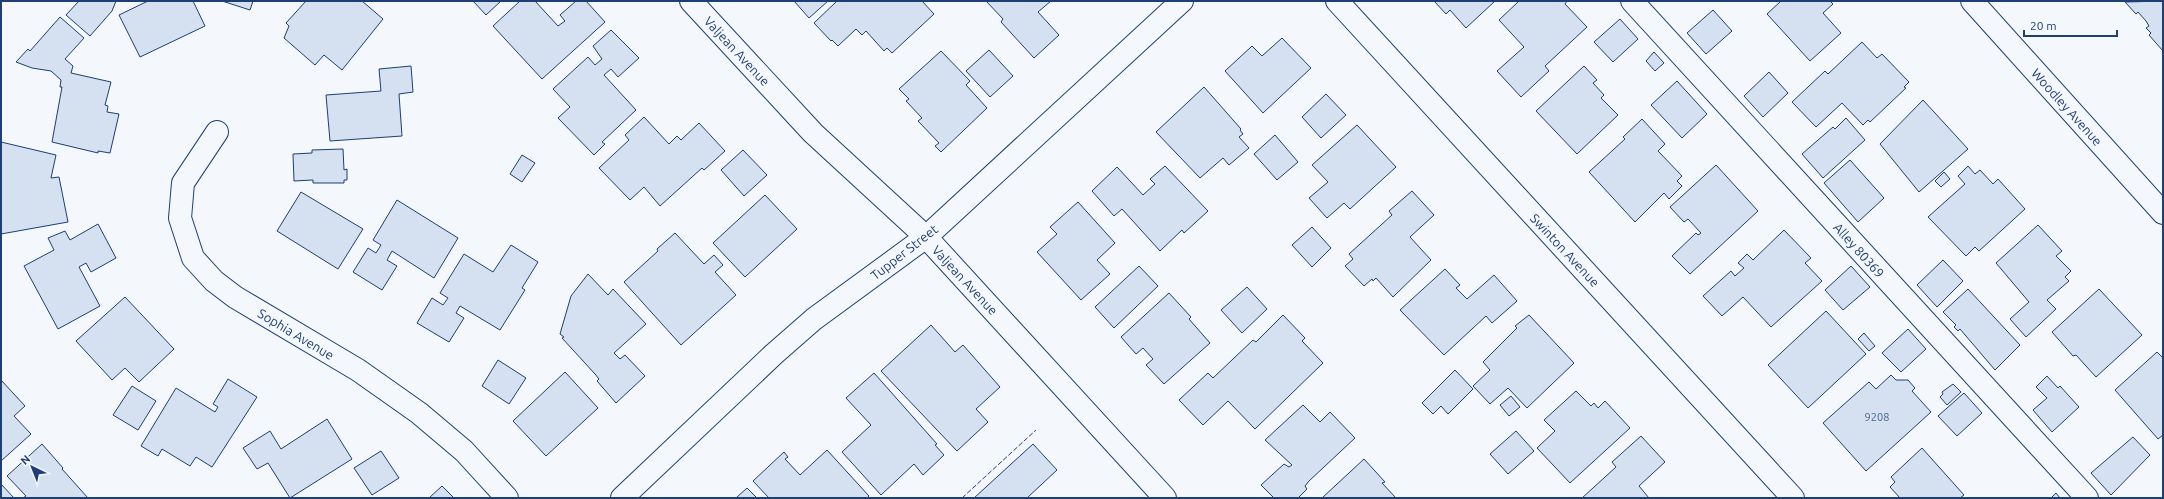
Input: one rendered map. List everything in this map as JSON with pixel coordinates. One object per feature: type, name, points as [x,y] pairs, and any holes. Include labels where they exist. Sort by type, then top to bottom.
[{"type":"street","name":"Valjean Avenue","points":[[691,1],[813,133],[926,237],[1165,498]]},
{"type":"street","name":"Tupper Street","points":[[622,498],[774,354],[814,319],[926,237],[1182,1]]},
{"type":"street","name":"Swinton Avenue","points":[[1337,1],[1794,498]]},
{"type":"street","name":"Alley 80369","points":[[1632,1],[2087,498]]},
{"type":"street","name":"Woodley Avenue","points":[[1972,1],[2163,213]]},
{"type":"street","name":"Sophia Avenue","points":[[217,132],[183,183],[180,218],[193,258],[214,280],[235,297],[358,370],[419,413],[464,451],[507,498]]},
{"type":"building","points":[[79,1],[116,1],[112,11],[90,36],[66,15]]},
{"type":"building","points":[[148,1],[193,1],[205,26],[140,57],[119,15]]},
{"type":"building","points":[[222,1],[253,1],[250,10]]},
{"type":"building","points":[[306,1],[362,1],[383,19],[342,70],[324,55],[315,65],[284,38],[289,26],[286,23]]},
{"type":"building","points":[[473,1],[501,1],[486,15]]},
{"type":"building","points":[[520,1],[535,1],[558,26],[565,21],[560,15],[576,1],[586,1],[605,22],[542,79],[493,26]]},
{"type":"building","points":[[794,1],[828,1],[809,18]]},
{"type":"building","points":[[837,1],[922,1],[934,14],[892,53],[887,48],[884,51],[866,31],[862,35],[856,29],[838,46],[832,40],[831,41],[814,23]]},
{"type":"building","points":[[986,1],[1051,1],[1038,12],[1059,35],[1034,58],[1001,22],[1003,19]]},
{"type":"building","points":[[1434,1],[1495,1],[1466,28],[1450,10],[1446,14]]},
{"type":"building","points":[[1519,1],[1567,1],[1565,4],[1587,27],[1545,66],[1549,71],[1521,97],[1497,71],[1524,47],[1499,20]]},
{"type":"building","points":[[1781,1],[1830,1],[1833,4],[1823,13],[1841,33],[1810,61],[1767,14]]},
{"type":"building","points":[[2163,1],[2163,51],[2149,35],[2151,33],[2146,28],[2149,26],[2146,21],[2138,12],[2136,14],[2125,2]]},
{"type":"building","points":[[1713,10],[1732,31],[1706,54],[1687,33]]},
{"type":"building","points":[[60,17],[84,38],[65,59],[73,66],[71,73],[111,82],[105,105],[108,106],[107,112],[119,114],[110,153],[98,151],[98,153],[52,142],[62,87],[60,87],[61,80],[51,71],[32,68],[16,62],[28,49],[30,51]]},
{"type":"building","points":[[1620,19],[1638,39],[1613,62],[1594,42]]},
{"type":"building","points":[[611,30],[639,58],[618,77],[611,69],[604,75],[636,110],[602,142],[605,144],[594,155],[558,118],[570,107],[553,89],[588,57],[595,65],[602,59],[593,46]]},
{"type":"building","points":[[1282,38],[1311,68],[1263,113],[1225,71],[1252,46],[1262,56]]},
{"type":"building","points":[[1862,42],[1877,58],[1882,54],[1909,82],[1904,87],[1906,88],[1870,122],[1868,120],[1863,125],[1842,103],[1816,127],[1792,102],[1825,71],[1828,74]]},
{"type":"building","points":[[989,50],[1013,76],[990,97],[966,71]]},
{"type":"building","points":[[941,51],[970,81],[966,85],[987,108],[941,152],[935,146],[939,143],[918,121],[922,118],[906,101],[909,99],[899,89]]},
{"type":"building","points":[[1654,52],[1664,63],[1655,71],[1646,61]]},
{"type":"building","points":[[411,66],[413,92],[399,94],[402,136],[330,141],[326,95],[381,91],[379,69]]},
{"type":"building","points":[[1584,66],[1597,80],[1593,83],[1604,95],[1601,98],[1618,115],[1577,154],[1536,111]]},
{"type":"building","points":[[1769,72],[1788,93],[1763,117],[1744,96]]},
{"type":"building","points":[[1677,81],[1707,114],[1682,138],[1651,105]]},
{"type":"building","points":[[1204,87],[1241,129],[1240,130],[1243,134],[1239,137],[1249,148],[1229,165],[1223,158],[1200,178],[1156,132]]},
{"type":"building","points":[[1326,94],[1346,115],[1321,138],[1302,117]]},
{"type":"building","points":[[1923,100],[1968,149],[1919,192],[1880,144]]},
{"type":"building","points":[[644,117],[669,144],[677,136],[681,140],[699,123],[725,151],[704,170],[702,168],[660,206],[644,187],[630,200],[599,168],[629,140],[625,135]]},
{"type":"building","points":[[1846,118],[1865,140],[1823,178],[1802,154],[1833,127],[1835,129]]},
{"type":"building","points":[[1642,119],[1665,144],[1658,151],[1682,176],[1677,181],[1682,186],[1669,199],[1664,193],[1635,222],[1589,172],[1625,139],[1623,137]]},
{"type":"building","points":[[1357,125],[1396,167],[1350,209],[1344,203],[1327,218],[1309,198],[1328,182],[1312,165]]},
{"type":"building","points":[[1275,135],[1298,162],[1277,180],[1254,154]]},
{"type":"building","points":[[1,142],[56,155],[51,178],[59,177],[68,222],[1,234]]},
{"type":"building","points":[[343,149],[344,170],[347,169],[347,180],[344,180],[344,183],[313,183],[313,180],[294,181],[293,154],[312,153],[312,150]]},
{"type":"building","points":[[743,150],[767,175],[744,196],[721,170]]},
{"type":"building","points":[[522,155],[535,163],[522,182],[510,174]]},
{"type":"building","points":[[1850,160],[1884,198],[1858,222],[1824,183]]},
{"type":"building","points":[[1716,165],[1758,211],[1690,274],[1672,256],[1696,233],[1698,235],[1701,233],[1688,219],[1684,222],[1670,207]]},
{"type":"building","points":[[1165,166],[1208,211],[1184,233],[1182,230],[1160,251],[1122,209],[1114,216],[1092,191],[1117,167],[1143,195],[1155,184],[1150,179]]},
{"type":"building","points":[[1968,166],[1975,174],[1980,170],[1993,184],[1998,179],[2025,209],[1979,251],[1975,247],[1966,256],[1928,217],[1965,184],[1958,176]]},
{"type":"building","points":[[1944,172],[1950,179],[1941,187],[1935,181]]},
{"type":"building","points":[[1412,191],[1434,215],[1410,237],[1431,260],[1393,297],[1376,278],[1373,281],[1372,279],[1364,286],[1345,266],[1353,259],[1349,254],[1392,215],[1389,211]]},
{"type":"building","points":[[301,192],[363,229],[338,269],[277,231]]},
{"type":"building","points":[[765,195],[797,229],[745,277],[713,243]]},
{"type":"building","points":[[397,200],[458,238],[434,278],[392,251],[387,260],[397,266],[382,290],[353,272],[368,248],[376,253],[381,245],[373,240]]},
{"type":"building","points":[[1078,202],[1115,243],[1097,260],[1110,274],[1081,300],[1037,252],[1057,234],[1050,227]]},
{"type":"building","points":[[98,224],[116,258],[91,272],[86,263],[79,267],[100,306],[58,329],[24,266],[54,250],[48,238],[65,231],[70,240]]},
{"type":"building","points":[[2038,225],[2062,251],[2056,256],[2071,271],[2065,277],[2069,281],[2047,300],[2056,309],[2026,337],[2010,319],[2029,302],[1996,263]]},
{"type":"building","points":[[1312,227],[1331,248],[1312,267],[1292,245]]},
{"type":"building","points":[[1784,230],[1811,258],[1805,263],[1822,281],[1771,327],[1743,297],[1722,316],[1703,296],[1731,271],[1735,276],[1744,268],[1738,263],[1747,254],[1753,260]]},
{"type":"building","points":[[675,233],[704,264],[714,255],[723,265],[715,272],[736,295],[681,345],[624,282],[658,251],[657,249]]},
{"type":"building","points":[[511,245],[538,262],[522,288],[525,290],[500,330],[460,306],[456,313],[464,318],[449,342],[417,323],[432,298],[443,305],[448,298],[440,293],[464,254],[493,272]]},
{"type":"building","points":[[1943,260],[1963,281],[1937,307],[1917,285]]},
{"type":"building","points":[[1139,266],[1158,286],[1114,328],[1095,307]]},
{"type":"building","points":[[1851,266],[1870,287],[1843,310],[1825,290]]},
{"type":"building","points":[[1445,269],[1460,285],[1456,288],[1467,299],[1494,275],[1517,301],[1492,323],[1486,316],[1444,355],[1400,310]]},
{"type":"building","points":[[588,274],[608,295],[613,289],[646,324],[614,353],[620,359],[625,355],[645,376],[616,403],[597,381],[599,379],[595,374],[560,334],[571,296]]},
{"type":"building","points":[[1247,287],[1267,309],[1242,333],[1221,310]]},
{"type":"building","points":[[1968,289],[2020,345],[1995,370],[1960,329],[1958,331],[1954,327],[1956,325],[1943,312]]},
{"type":"building","points":[[2099,289],[2142,335],[2096,377],[2076,355],[2073,356],[2052,332]]},
{"type":"building","points":[[1169,293],[1191,317],[1189,319],[1210,343],[1164,384],[1146,365],[1153,359],[1143,348],[1136,354],[1121,337]]},
{"type":"building","points":[[125,297],[174,349],[139,382],[125,368],[112,380],[76,341]]},
{"type":"building","points":[[1826,311],[1866,354],[1808,408],[1768,365]]},
{"type":"building","points":[[1283,315],[1305,338],[1302,341],[1323,363],[1255,429],[1228,401],[1203,425],[1179,400],[1208,373],[1213,378],[1253,340],[1256,342]]},
{"type":"building","points":[[1529,315],[1574,363],[1527,408],[1508,388],[1490,404],[1473,386],[1490,370],[1483,362],[1517,328],[1515,326]]},
{"type":"building","points":[[931,325],[955,352],[963,345],[1000,387],[976,409],[988,422],[957,451],[881,371]]},
{"type":"building","points":[[1908,329],[1926,349],[1901,372],[1882,353]]},
{"type":"building","points":[[1864,333],[1875,346],[1869,351],[1858,339]]},
{"type":"building","points":[[2157,352],[2163,358],[2163,435],[2158,439],[2115,390]]},
{"type":"building","points":[[498,360],[526,378],[509,404],[482,386]]},
{"type":"building","points":[[1455,370],[1473,389],[1448,414],[1441,406],[1433,414],[1422,403]]},
{"type":"building","points":[[565,372],[598,408],[546,456],[513,421]]},
{"type":"building","points":[[874,373],[937,444],[935,445],[944,455],[923,475],[914,464],[881,495],[842,452],[871,425],[846,398]]},
{"type":"building","points":[[1891,375],[1896,380],[1908,380],[1915,388],[1912,391],[1931,412],[1866,471],[1823,423],[1869,382],[1876,389]]},
{"type":"building","points":[[2047,376],[2058,388],[2060,386],[2079,407],[2052,432],[2033,410],[2047,398],[2036,387]]},
{"type":"building","points":[[228,379],[257,397],[212,467],[196,457],[190,466],[162,449],[158,456],[141,446],[176,388],[215,412],[218,407],[213,404]]},
{"type":"building","points":[[1,380],[25,406],[14,416],[31,434],[1,461]]},
{"type":"building","points":[[1953,384],[1961,392],[1947,405],[1940,397],[1943,394],[1942,392]]},
{"type":"building","points":[[132,386],[156,401],[138,430],[113,415]]},
{"type":"building","points":[[1576,391],[1591,406],[1594,403],[1598,408],[1605,401],[1630,428],[1570,483],[1537,448],[1555,431],[1544,420]]},
{"type":"building","points":[[1964,393],[1982,413],[1957,436],[1938,416]]},
{"type":"building","points":[[1511,396],[1520,407],[1509,416],[1500,405]]},
{"type":"building","points":[[1303,405],[1320,422],[1330,412],[1355,438],[1309,481],[1305,486],[1307,489],[1298,498],[1274,498],[1261,485],[1284,464],[1289,467],[1292,465],[1265,440]]},
{"type":"building","points":[[327,419],[352,459],[290,498],[268,463],[257,469],[243,448],[270,431],[281,449]]},
{"type":"building","points":[[1516,431],[1534,451],[1508,474],[1490,454]]},
{"type":"building","points":[[1641,436],[1665,462],[1639,486],[1649,498],[1582,498],[1616,467],[1612,462]]},
{"type":"building","points":[[2133,437],[2150,455],[2111,495],[2091,473]]},
{"type":"building","points":[[42,444],[88,498],[23,498],[26,496],[7,476]]},
{"type":"building","points":[[1033,444],[1057,470],[1027,498],[974,498]]},
{"type":"building","points":[[1922,448],[1964,495],[1960,498],[1900,498],[1890,487],[1895,482],[1891,477]]},
{"type":"building","points":[[827,450],[869,496],[867,498],[769,498],[753,481],[784,452],[788,457],[785,459],[800,475]]},
{"type":"building","points":[[381,451],[399,478],[372,495],[354,468]]},
{"type":"building","points":[[1364,459],[1385,482],[1382,483],[1396,498],[1322,498]]},
{"type":"building","points":[[1,484],[14,498],[1,498]]},
{"type":"building","points":[[442,486],[454,498],[429,498]]},
{"type":"building","points":[[747,488],[757,498],[736,498]]},
{"type":"building","points":[[2056,493],[2060,498],[2051,498]]},
{"type":"fence","points":[[962,498],[1036,430]]}]
